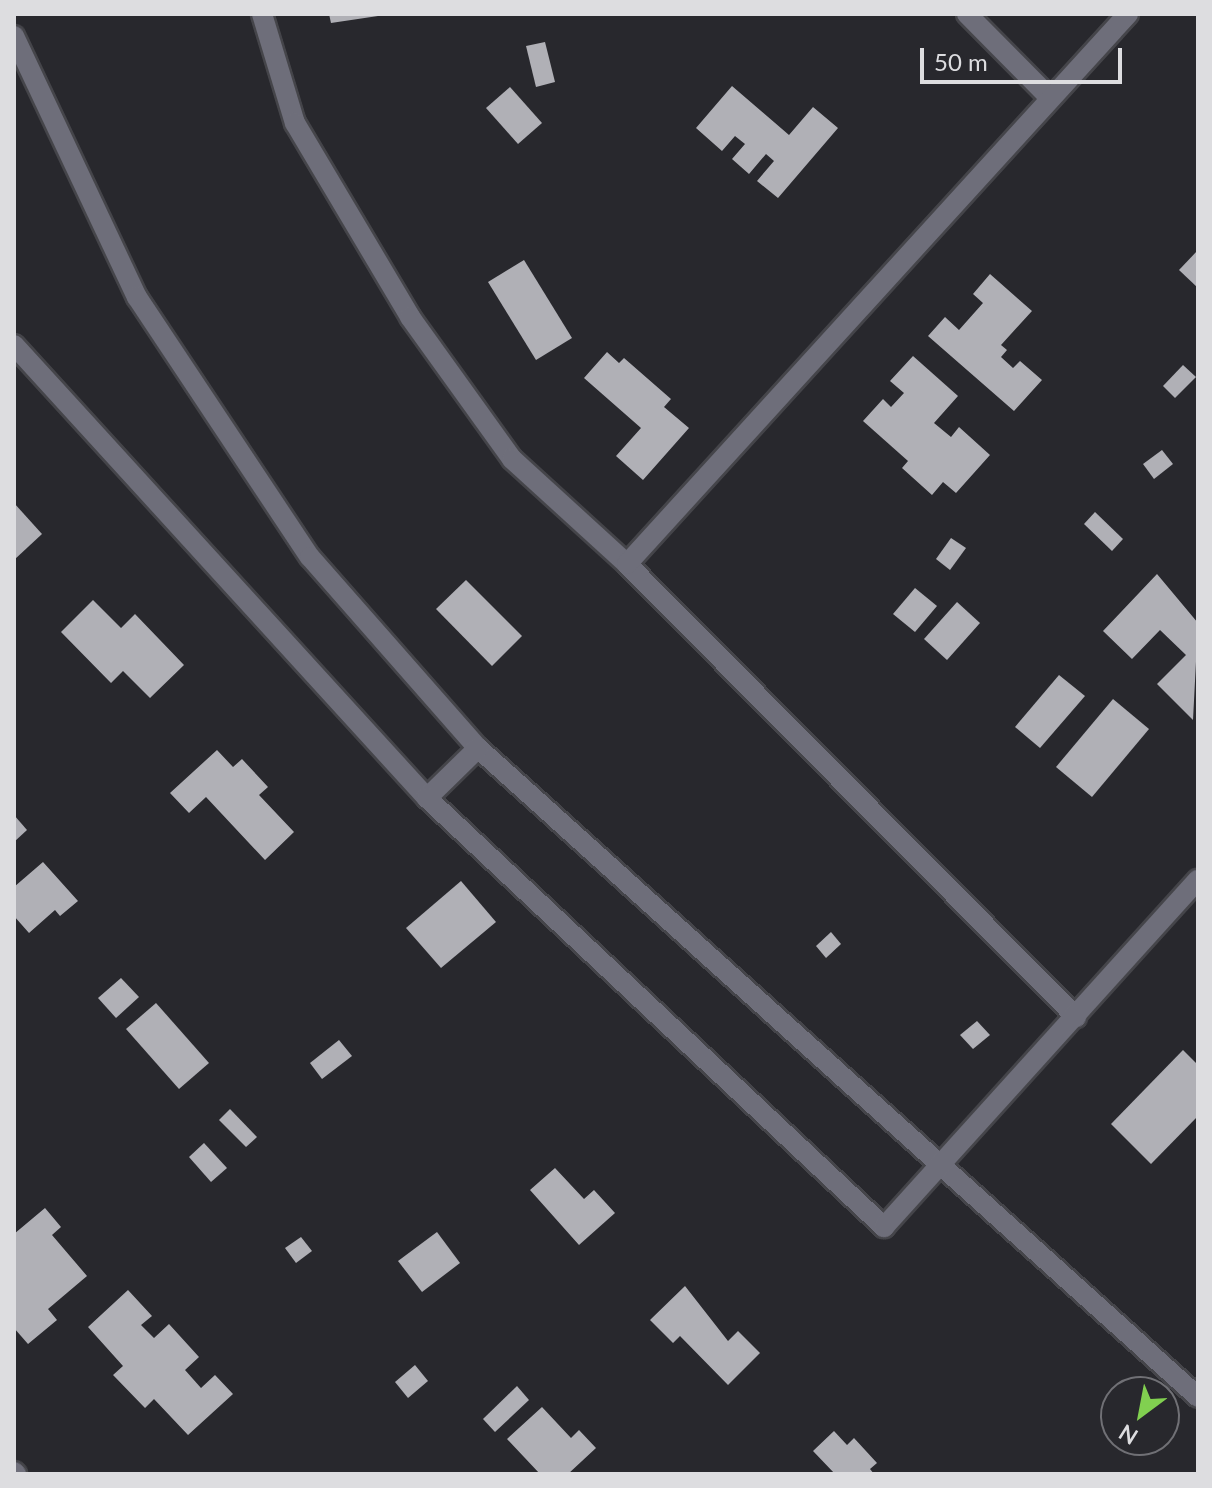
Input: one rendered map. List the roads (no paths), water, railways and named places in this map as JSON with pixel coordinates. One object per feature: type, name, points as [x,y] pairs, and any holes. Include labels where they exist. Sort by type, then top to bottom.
[{"type":"street","points":[[262,14],[295,123],[410,317],[512,459],[627,564],[1076,1017]]},
{"type":"street","points":[[967,14],[1050,98]]},
{"type":"street","points":[[627,564],[1128,14]]},
{"type":"street","points":[[14,36],[137,297],[310,557],[478,748],[1198,1397]]},
{"type":"street","points":[[14,345],[427,798],[884,1227],[1198,880]]},
{"type":"street","points":[[427,798],[478,748]]}]
